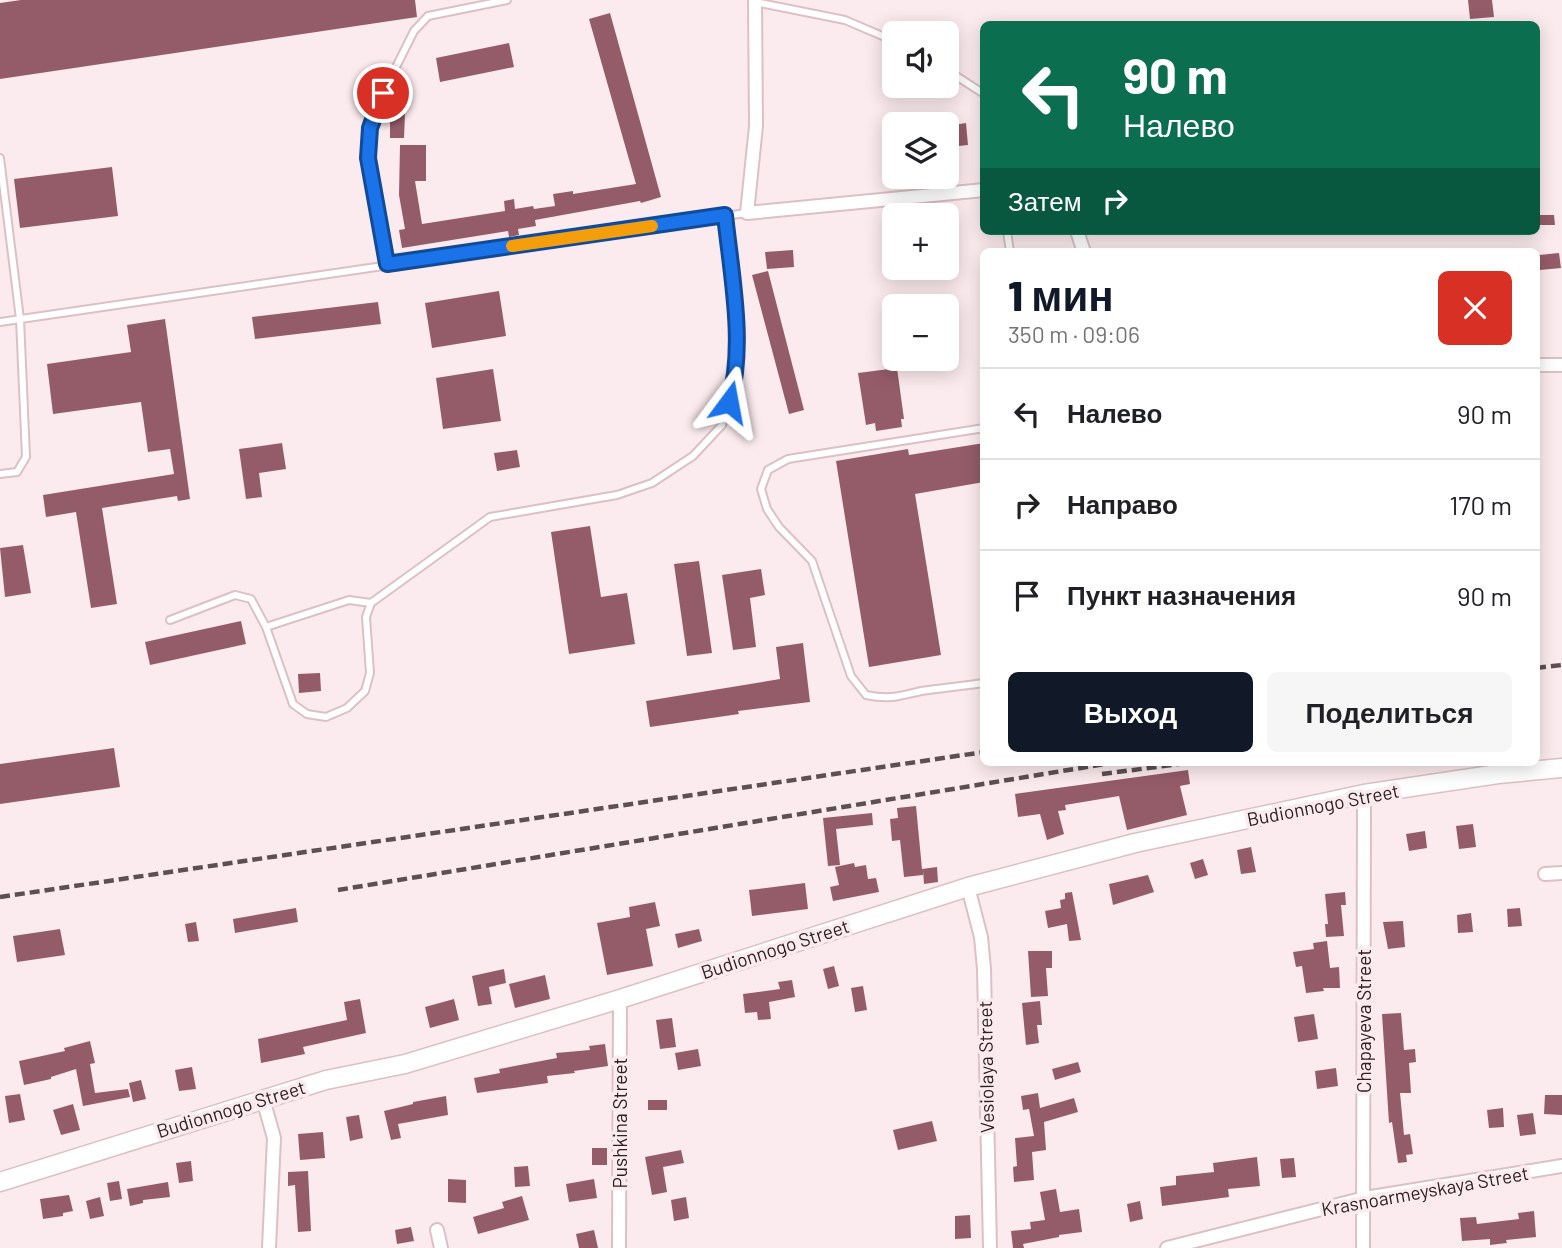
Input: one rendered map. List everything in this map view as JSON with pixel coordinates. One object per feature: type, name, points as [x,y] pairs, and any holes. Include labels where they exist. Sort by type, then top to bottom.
[{"type":"street","points":[[755,1],[756,126],[747,213],[980,190]]},
{"type":"street","points":[[1540,365],[1562,365]]},
{"type":"street","name":"Budionnogo Street","points":[[0,1182],[326,1080],[405,1063],[620,999],[968,887],[1135,844],[1364,794],[1498,774],[1562,768]]},
{"type":"street","name":"Chapayeva Street","points":[[1363,1248],[1364,794]]},
{"type":"street","points":[[1545,874],[1562,873]]},
{"type":"street","name":"Vesiolaya Street","points":[[968,887],[981,937],[984,969],[990,1248]]},
{"type":"street","name":"Pushkina Street","points":[[619,1248],[620,999]]},
{"type":"street","points":[[263,1099],[274,1138],[269,1248]]},
{"type":"street","name":"Krasnoarmeyskaya Street","points":[[1167,1248],[1365,1198],[1562,1166]]},
{"type":"street","points":[[437,1230],[441,1248]]},
{"type":"lane","points":[[387,264],[368,158],[370,128],[383,93],[414,31],[428,16],[507,0]]},
{"type":"lane","points":[[755,1],[845,20],[882,36]]},
{"type":"lane","points":[[959,78],[980,91]]},
{"type":"lane","points":[[0,158],[20,319],[26,457],[17,472],[0,474]]},
{"type":"lane","points":[[0,321],[747,213]]},
{"type":"lane","points":[[170,620],[235,595],[251,599],[265,627],[293,704],[307,714],[326,717],[347,708],[365,691],[370,673],[366,617],[372,603],[491,517],[617,495],[652,484],[693,456],[722,425],[736,379],[738,350],[725,215]]},
{"type":"lane","points":[[980,429],[788,458],[768,470],[761,489],[767,509],[779,527],[812,561],[851,676],[866,695],[884,699],[901,698],[919,692],[980,684]]},
{"type":"lane","points":[[265,627],[349,600],[372,603]]},
{"type":"building","points":[[21,0],[415,0],[417,17],[0,79],[0,3]]},
{"type":"building","points":[[1468,0],[1492,0],[1494,17],[1470,19]]},
{"type":"building","points":[[610,13],[661,197],[641,203],[640,201],[535,220],[536,226],[518,229],[519,235],[509,237],[508,231],[402,248],[399,230],[405,229],[399,195],[400,145],[426,145],[426,181],[415,181],[422,224],[505,211],[504,201],[514,199],[515,209],[533,206],[534,209],[555,206],[553,194],[573,191],[573,194],[636,184],[589,19]]},
{"type":"building","points":[[509,43],[514,67],[440,82],[436,58]]},
{"type":"building","points":[[390,114],[405,114],[404,138],[390,138]]},
{"type":"building","points":[[966,123],[968,145],[959,146],[959,124]]},
{"type":"building","points":[[112,167],[118,216],[20,228],[14,179]]},
{"type":"building","points":[[1540,215],[1554,215],[1555,225],[1540,225]]},
{"type":"building","points":[[793,250],[794,267],[767,269],[765,252]]},
{"type":"building","points":[[1559,253],[1561,268],[1540,270],[1540,255]]},
{"type":"building","points":[[768,271],[804,410],[789,414],[752,275]]},
{"type":"building","points":[[499,291],[506,336],[432,348],[425,303]]},
{"type":"building","points":[[378,302],[381,324],[255,339],[252,317]]},
{"type":"building","points":[[165,319],[190,499],[178,501],[177,496],[102,508],[117,604],[91,608],[76,512],[46,517],[43,495],[174,474],[170,449],[148,452],[141,402],[53,414],[47,364],[131,352],[127,325]]},
{"type":"building","points":[[493,369],[501,421],[443,429],[436,378]]},
{"type":"building","points":[[897,371],[904,419],[901,419],[902,427],[876,431],[875,423],[866,425],[858,373]]},
{"type":"building","points":[[282,443],[286,469],[259,473],[262,497],[246,499],[239,449]]},
{"type":"building","points":[[980,444],[980,483],[915,494],[941,655],[869,667],[836,461],[908,449],[909,455]]},
{"type":"building","points":[[517,450],[520,467],[497,471],[494,453]]},
{"type":"building","points":[[590,526],[601,597],[627,593],[635,644],[569,654],[551,532]]},
{"type":"building","points":[[23,545],[31,593],[5,597],[0,548]]},
{"type":"building","points":[[699,561],[712,653],[687,656],[674,564]]},
{"type":"building","points":[[761,569],[765,595],[750,598],[756,647],[733,650],[722,575]]},
{"type":"building","points":[[241,621],[246,644],[150,665],[145,642]]},
{"type":"building","points":[[803,643],[810,702],[738,711],[739,714],[650,727],[646,701],[780,679],[776,647]]},
{"type":"building","points":[[320,673],[321,691],[299,693],[298,674]]},
{"type":"building","points":[[114,748],[120,787],[0,804],[0,764]]},
{"type":"building","points":[[1188,770],[1190,784],[1180,786],[1187,815],[1127,830],[1119,796],[1065,805],[1066,810],[1058,811],[1064,834],[1047,840],[1040,814],[1018,817],[1015,794]]},
{"type":"building","points":[[916,806],[922,869],[937,867],[938,882],[924,884],[923,870],[923,875],[904,877],[900,840],[892,841],[890,819],[898,818],[897,808]]},
{"type":"building","points":[[872,813],[873,825],[836,829],[840,865],[828,866],[823,818]]},
{"type":"building","points":[[1473,824],[1476,847],[1459,849],[1456,826]]},
{"type":"building","points":[[1425,831],[1427,848],[1409,851],[1406,834]]},
{"type":"building","points":[[1251,847],[1256,872],[1241,874],[1237,850]]},
{"type":"building","points":[[1203,859],[1208,875],[1195,879],[1190,863]]},
{"type":"building","points":[[854,863],[855,867],[866,865],[868,879],[876,878],[879,892],[833,901],[830,887],[839,885],[835,867]]},
{"type":"building","points":[[1148,875],[1154,892],[1113,905],[1109,884]]},
{"type":"building","points":[[805,883],[808,909],[752,916],[749,890]]},
{"type":"building","points":[[1072,892],[1081,940],[1069,941],[1067,924],[1048,928],[1045,911],[1061,908],[1060,900],[1065,899],[1065,893]]},
{"type":"building","points":[[1345,892],[1346,905],[1341,905],[1344,936],[1326,937],[1325,924],[1328,924],[1325,894]]},
{"type":"building","points":[[655,902],[660,926],[646,929],[653,966],[607,975],[597,923],[630,917],[629,907]]},
{"type":"building","points":[[296,908],[298,922],[235,933],[233,919]]},
{"type":"building","points":[[1520,908],[1522,926],[1508,927],[1507,909]]},
{"type":"building","points":[[1471,913],[1473,932],[1458,933],[1457,915]]},
{"type":"building","points":[[1403,921],[1405,947],[1388,949],[1383,922]]},
{"type":"building","points":[[196,922],[199,941],[188,942],[185,924]]},
{"type":"building","points":[[60,929],[65,955],[17,962],[13,936]]},
{"type":"building","points":[[699,929],[702,941],[678,948],[675,934]]},
{"type":"building","points":[[1327,941],[1330,968],[1339,967],[1340,988],[1323,988],[1324,991],[1306,993],[1302,966],[1296,967],[1293,952],[1314,949],[1313,943]]},
{"type":"building","points":[[1028,951],[1052,951],[1052,968],[1046,968],[1048,996],[1031,997]]},
{"type":"building","points":[[834,966],[839,986],[828,989],[823,969]]},
{"type":"building","points":[[504,969],[506,983],[489,987],[492,1004],[478,1006],[472,976]]},
{"type":"building","points":[[545,975],[550,999],[515,1008],[509,984]]},
{"type":"building","points":[[792,980],[795,997],[769,1002],[771,1019],[758,1020],[757,1012],[745,1013],[743,994],[780,989],[778,982]]},
{"type":"building","points":[[863,986],[867,1010],[855,1012],[851,988]]},
{"type":"building","points":[[360,999],[366,1033],[303,1047],[305,1054],[261,1063],[258,1039],[347,1020],[344,1002]]},
{"type":"building","points":[[454,999],[459,1020],[430,1028],[425,1007]]},
{"type":"building","points":[[1040,1001],[1042,1025],[1037,1025],[1039,1043],[1026,1045],[1022,1003]]},
{"type":"building","points":[[1401,1013],[1404,1050],[1415,1049],[1416,1062],[1409,1063],[1411,1093],[1400,1093],[1404,1135],[1410,1134],[1413,1154],[1406,1155],[1407,1162],[1398,1163],[1392,1122],[1389,1123],[1382,1014]]},
{"type":"building","points":[[1314,1014],[1318,1039],[1298,1042],[1294,1017]]},
{"type":"building","points":[[672,1018],[676,1047],[660,1049],[656,1020]]},
{"type":"building","points":[[90,1041],[95,1063],[90,1064],[95,1093],[128,1089],[130,1097],[83,1106],[76,1069],[51,1079],[24,1085],[19,1061],[65,1051],[64,1048]]},
{"type":"building","points":[[605,1044],[608,1066],[547,1076],[548,1083],[477,1093],[474,1078],[500,1073],[499,1069],[557,1058],[556,1053],[590,1050],[589,1046]]},
{"type":"building","points":[[698,1049],[701,1066],[678,1070],[675,1053]]},
{"type":"building","points":[[1078,1062],[1081,1072],[1055,1080],[1052,1069]]},
{"type":"building","points":[[192,1067],[196,1089],[179,1091],[175,1070]]},
{"type":"building","points":[[1336,1068],[1338,1086],[1317,1089],[1315,1071]]},
{"type":"building","points":[[141,1080],[146,1099],[133,1102],[129,1083]]},
{"type":"building","points":[[1038,1093],[1040,1108],[1074,1098],[1078,1112],[1044,1122],[1046,1150],[1032,1152],[1034,1180],[1014,1182],[1013,1167],[1017,1166],[1015,1138],[1034,1136],[1029,1109],[1023,1110],[1021,1096]]},
{"type":"building","points":[[20,1094],[25,1120],[9,1123],[5,1096]]},
{"type":"building","points":[[1545,1095],[1562,1095],[1562,1115],[1544,1114]]},
{"type":"building","points":[[446,1096],[448,1115],[398,1124],[401,1138],[391,1140],[384,1111]]},
{"type":"building","points":[[648,1100],[667,1100],[667,1110],[648,1110]]},
{"type":"building","points":[[73,1104],[80,1130],[61,1135],[53,1110]]},
{"type":"building","points":[[1503,1108],[1504,1127],[1489,1128],[1487,1110]]},
{"type":"building","points":[[1533,1113],[1536,1134],[1520,1136],[1517,1115]]},
{"type":"building","points":[[359,1115],[363,1138],[350,1141],[346,1117]]},
{"type":"building","points":[[932,1121],[937,1141],[898,1150],[893,1130]]},
{"type":"building","points":[[323,1132],[325,1158],[300,1160],[298,1134]]},
{"type":"building","points":[[592,1148],[607,1148],[607,1165],[592,1165]]},
{"type":"building","points":[[681,1150],[684,1163],[663,1167],[667,1192],[652,1195],[645,1157]]},
{"type":"building","points":[[1257,1157],[1260,1186],[1228,1189],[1229,1197],[1162,1206],[1160,1187],[1176,1185],[1176,1176],[1214,1172],[1213,1163]]},
{"type":"building","points":[[1294,1158],[1296,1177],[1282,1178],[1280,1159]]},
{"type":"building","points":[[191,1161],[193,1181],[179,1183],[176,1163]]},
{"type":"building","points":[[528,1166],[530,1186],[515,1187],[514,1167]]},
{"type":"building","points":[[308,1171],[311,1231],[298,1232],[295,1185],[288,1186],[288,1172]]},
{"type":"building","points":[[448,1179],[466,1180],[466,1203],[448,1202]]},
{"type":"building","points":[[594,1179],[597,1198],[569,1202],[566,1184]]},
{"type":"building","points":[[119,1181],[122,1199],[110,1201],[107,1183]]},
{"type":"building","points":[[168,1182],[170,1197],[143,1200],[143,1203],[130,1206],[127,1189]]},
{"type":"building","points":[[1056,1189],[1060,1212],[1079,1209],[1082,1232],[1023,1244],[1024,1248],[1013,1248],[1011,1231],[1031,1229],[1030,1222],[1045,1220],[1040,1192]]},
{"type":"building","points":[[69,1195],[73,1211],[63,1213],[63,1216],[43,1219],[40,1199]]},
{"type":"building","points":[[522,1196],[529,1220],[478,1234],[473,1217],[504,1208],[502,1202]]},
{"type":"building","points":[[100,1197],[104,1216],[90,1219],[86,1201]]},
{"type":"building","points":[[686,1197],[689,1218],[674,1221],[671,1200]]},
{"type":"building","points":[[1140,1201],[1143,1219],[1130,1222],[1127,1204]]},
{"type":"building","points":[[1534,1211],[1536,1237],[1506,1240],[1507,1243],[1490,1245],[1490,1239],[1462,1241],[1460,1218],[1476,1217],[1477,1224],[1519,1219],[1518,1213]]},
{"type":"building","points":[[970,1215],[971,1238],[955,1239],[955,1216]]},
{"type":"building","points":[[411,1227],[414,1241],[397,1244],[395,1230]]},
{"type":"building","points":[[594,1230],[598,1248],[579,1248],[576,1234]]},
{"type":"railway","points":[[1540,668],[1562,665]]},
{"type":"railway","points":[[0,897],[980,753]]},
{"type":"railway","points":[[338,890],[1093,766]]},
{"type":"railway","points":[[1102,774],[1164,766]]},
{"type":"slow traffic","points":[[512,246],[652,226]]},
{"type":"route","points":[[383,93],[370,128],[368,158],[387,264],[725,215],[738,350],[736,379],[729,402]]}]
